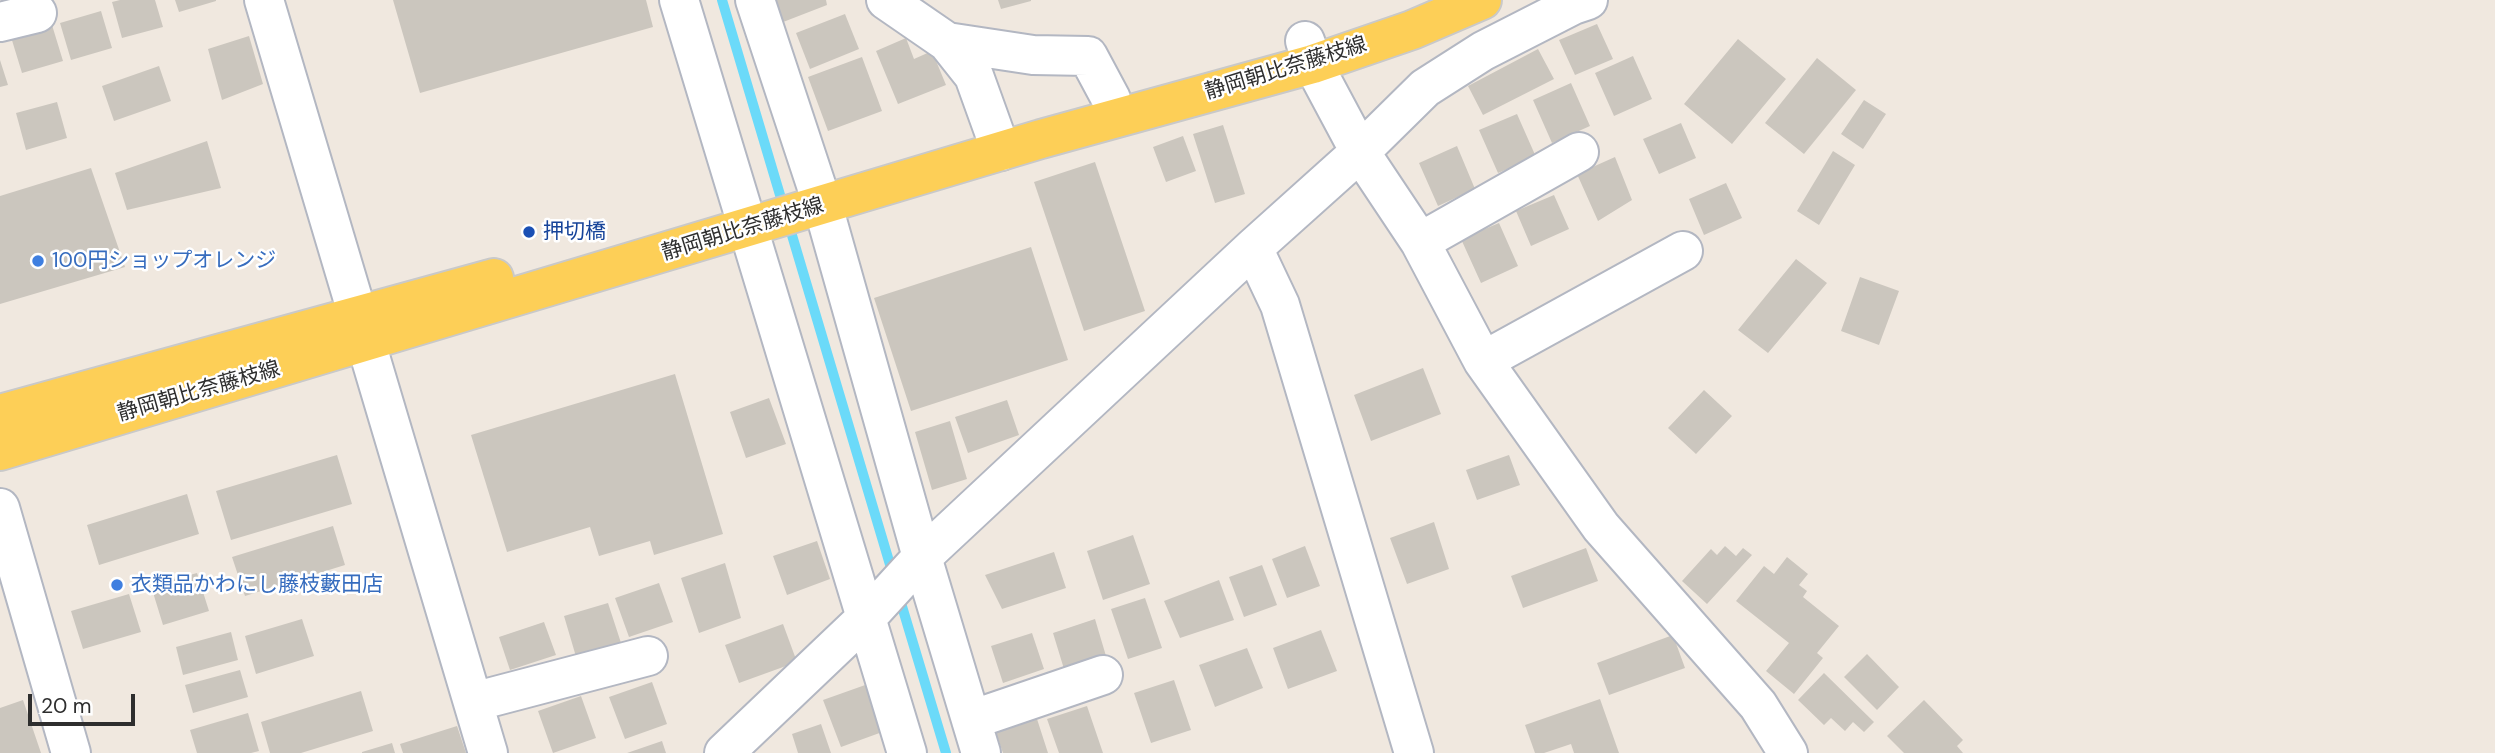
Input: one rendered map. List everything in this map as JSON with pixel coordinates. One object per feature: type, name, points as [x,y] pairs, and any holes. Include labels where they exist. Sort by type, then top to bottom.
[{"type":"main road","name":"静岡朝比奈藤枝線","points":[[0,451],[362,329],[1309,52],[1428,0]]},
{"type":"main road","name":"静岡朝比奈藤枝線","points":[[998,142],[1111,99],[1412,30],[1482,0]]},
{"type":"main road","name":"静岡朝比奈藤枝線","points":[[0,414],[362,329]]},
{"type":"street","points":[[264,0],[488,753]]},
{"type":"street","points":[[679,0],[908,753]]},
{"type":"street","points":[[755,0],[820,196],[976,737],[1103,675]]},
{"type":"street","points":[[886,0],[947,42],[974,76],[998,142]]},
{"type":"street","points":[[724,753],[867,616],[922,556],[1425,89],[1483,51],[1588,0]]},
{"type":"street","points":[[0,22],[37,13]]},
{"type":"street","points":[[947,42],[1033,55],[1088,56],[1111,99]]},
{"type":"street","points":[[1309,52],[1360,152],[1420,242],[1483,361],[1601,527],[1758,705],[1788,753]]},
{"type":"street","points":[[1420,242],[1579,152]]},
{"type":"street","points":[[1253,248],[1280,305],[1414,753]]},
{"type":"street","points":[[1483,361],[1683,251]]},
{"type":"street","points":[[0,508],[71,753]]},
{"type":"street","points":[[473,702],[648,656]]},
{"type":"building","points":[[155,0],[163,27],[122,38],[112,2]]},
{"type":"building","points":[[175,0],[216,0],[216,1],[179,12]]},
{"type":"building","points":[[393,0],[646,0],[653,27],[420,93]]},
{"type":"building","points":[[768,0],[826,0],[827,5],[778,24]]},
{"type":"building","points":[[998,0],[1031,0],[1031,1],[1001,9]]},
{"type":"building","points":[[101,11],[112,48],[71,60],[60,23]]},
{"type":"building","points":[[845,14],[859,49],[810,69],[796,33]]},
{"type":"building","points":[[1597,24],[1613,59],[1575,75],[1559,40]]},
{"type":"building","points":[[52,25],[63,61],[22,73],[11,37]]},
{"type":"building","points":[[249,36],[263,84],[222,100],[208,49]]},
{"type":"building","points":[[906,38],[914,59],[932,51],[946,85],[898,104],[876,51]]},
{"type":"building","points":[[1738,39],[1786,79],[1732,144],[1684,104]]},
{"type":"building","points":[[1538,49],[1554,79],[1483,115],[1468,86]]},
{"type":"building","points":[[1633,56],[1652,99],[1614,116],[1595,73]]},
{"type":"building","points":[[862,57],[882,111],[828,131],[808,77]]},
{"type":"building","points":[[1817,58],[1856,90],[1804,154],[1765,123]]},
{"type":"building","points":[[0,60],[8,85],[0,87]]},
{"type":"building","points":[[159,66],[171,101],[114,121],[102,86]]},
{"type":"building","points":[[1571,83],[1590,126],[1552,143],[1533,100]]},
{"type":"building","points":[[1864,100],[1886,114],[1863,149],[1841,134]]},
{"type":"building","points":[[57,102],[67,138],[26,150],[16,113]]},
{"type":"building","points":[[1517,114],[1536,157],[1498,173],[1479,130]]},
{"type":"building","points":[[1681,123],[1696,158],[1659,174],[1643,139]]},
{"type":"building","points":[[1223,125],[1245,194],[1215,203],[1193,134]]},
{"type":"building","points":[[1183,136],[1196,171],[1166,182],[1153,147]]},
{"type":"building","points":[[207,141],[221,188],[127,210],[115,173]]},
{"type":"building","points":[[1457,146],[1475,189],[1438,206],[1419,163]]},
{"type":"building","points":[[1833,151],[1855,165],[1819,225],[1797,211]]},
{"type":"building","points":[[1615,157],[1632,200],[1598,221],[1577,174]]},
{"type":"building","points":[[1095,162],[1145,311],[1084,331],[1034,182]]},
{"type":"building","points":[[91,168],[125,267],[0,304],[0,196]]},
{"type":"building","points":[[1726,183],[1742,218],[1704,235],[1689,199]]},
{"type":"building","points":[[1554,195],[1569,229],[1531,246],[1516,211]]},
{"type":"building","points":[[1499,223],[1518,266],[1481,283],[1461,239]]},
{"type":"building","points":[[1031,247],[1068,360],[911,411],[874,298]]},
{"type":"building","points":[[1796,259],[1827,283],[1768,353],[1738,330]]},
{"type":"building","points":[[1860,277],[1899,291],[1879,345],[1841,331]]},
{"type":"building","points":[[1423,368],[1441,414],[1371,441],[1354,395]]},
{"type":"building","points":[[675,374],[723,534],[654,555],[650,541],[599,556],[590,527],[507,552],[471,435]]},
{"type":"building","points":[[1704,390],[1732,416],[1696,454],[1668,428]]},
{"type":"building","points":[[769,398],[786,444],[746,458],[730,412]]},
{"type":"building","points":[[1007,400],[1019,435],[968,453],[955,417]]},
{"type":"building","points":[[950,421],[967,479],[932,490],[915,432]]},
{"type":"building","points":[[337,455],[352,504],[231,540],[216,491]]},
{"type":"building","points":[[1509,455],[1520,485],[1477,500],[1466,470]]},
{"type":"building","points":[[187,494],[199,534],[99,565],[87,525]]},
{"type":"building","points":[[1434,522],[1449,569],[1407,584],[1390,538]]},
{"type":"building","points":[[333,526],[345,565],[245,596],[232,557]]},
{"type":"building","points":[[1133,535],[1150,584],[1103,600],[1087,551]]},
{"type":"building","points":[[817,541],[830,579],[787,595],[773,556]]},
{"type":"building","points":[[1305,546],[1320,586],[1287,598],[1272,559]]},
{"type":"building","points":[[1725,546],[1736,556],[1743,548],[1752,555],[1707,604],[1682,581],[1711,549],[1717,555]]},
{"type":"building","points":[[1586,548],[1598,581],[1523,608],[1511,576]]},
{"type":"building","points":[[1054,552],[1066,588],[1002,609],[985,575]]},
{"type":"building","points":[[1787,557],[1808,574],[1799,585],[1807,591],[1803,597],[1839,626],[1817,653],[1823,658],[1794,694],[1766,671],[1789,643],[1736,601],[1764,566],[1774,574]]},
{"type":"building","points":[[725,563],[741,618],[699,633],[681,578]]},
{"type":"building","points":[[1262,565],[1277,605],[1244,617],[1229,577]]},
{"type":"building","points":[[197,573],[209,611],[163,625],[151,586]]},
{"type":"building","points":[[1219,580],[1234,620],[1180,638],[1164,601]]},
{"type":"building","points":[[659,583],[673,622],[629,637],[615,598]]},
{"type":"building","points":[[129,594],[141,632],[83,649],[71,611]]},
{"type":"building","points":[[1145,598],[1162,648],[1128,659],[1111,609]]},
{"type":"building","points":[[608,603],[622,646],[577,660],[564,616]]},
{"type":"building","points":[[302,619],[314,656],[256,674],[245,636]]},
{"type":"building","points":[[1095,619],[1106,656],[1064,669],[1053,633]]},
{"type":"building","points":[[544,622],[556,655],[510,670],[499,637]]},
{"type":"building","points":[[783,624],[797,662],[739,683],[725,645]]},
{"type":"building","points":[[1321,630],[1337,671],[1288,689],[1273,648]]},
{"type":"building","points":[[231,632],[238,660],[183,675],[176,647]]},
{"type":"building","points":[[1032,633],[1044,669],[1003,683],[991,646]]},
{"type":"building","points":[[1673,635],[1685,668],[1609,695],[1597,663]]},
{"type":"building","points":[[1247,648],[1263,688],[1215,707],[1199,665]]},
{"type":"building","points":[[1867,654],[1899,687],[1877,710],[1844,677]]},
{"type":"building","points":[[240,670],[248,697],[193,713],[185,685]]},
{"type":"building","points":[[1824,673],[1874,722],[1864,732],[1853,722],[1845,731],[1831,718],[1824,725],[1798,700]]},
{"type":"building","points":[[1174,680],[1191,730],[1151,743],[1134,693]]},
{"type":"building","points":[[652,682],[667,724],[625,739],[609,697]]},
{"type":"building","points":[[868,684],[885,731],[841,747],[823,700]]},
{"type":"building","points":[[361,691],[373,731],[301,753],[270,753],[261,722]]},
{"type":"building","points":[[581,696],[596,738],[553,753],[538,711]]},
{"type":"building","points":[[1600,699],[1619,753],[1574,753],[1571,744],[1544,753],[1535,753],[1525,725]]},
{"type":"building","points":[[23,700],[41,753],[0,753],[0,708]]},
{"type":"building","points":[[1924,700],[1963,740],[1957,746],[1963,753],[1904,753],[1887,736]]},
{"type":"building","points":[[1087,706],[1103,753],[1059,753],[1047,719]]},
{"type":"building","points":[[248,713],[259,751],[197,753],[190,730]]},
{"type":"building","points":[[1037,719],[1048,753],[1003,753],[996,733]]},
{"type":"building","points":[[821,724],[831,753],[798,753],[792,734]]},
{"type":"building","points":[[457,726],[466,753],[403,753],[400,744]]},
{"type":"building","points":[[662,741],[666,753],[627,753]]},
{"type":"building","points":[[392,743],[395,753],[362,753],[362,752]]},
{"type":"waterway","points":[[722,0],[894,578]]},
{"type":"waterway","points":[[898,593],[946,753]]},
{"type":"place","name":"押切橋","points":[[529,232]]},
{"type":"place","name":"100円ショップオレンジ","points":[[38,261]]},
{"type":"place","name":"衣類品かわにし藤枝藪田店","points":[[117,585]]}]
